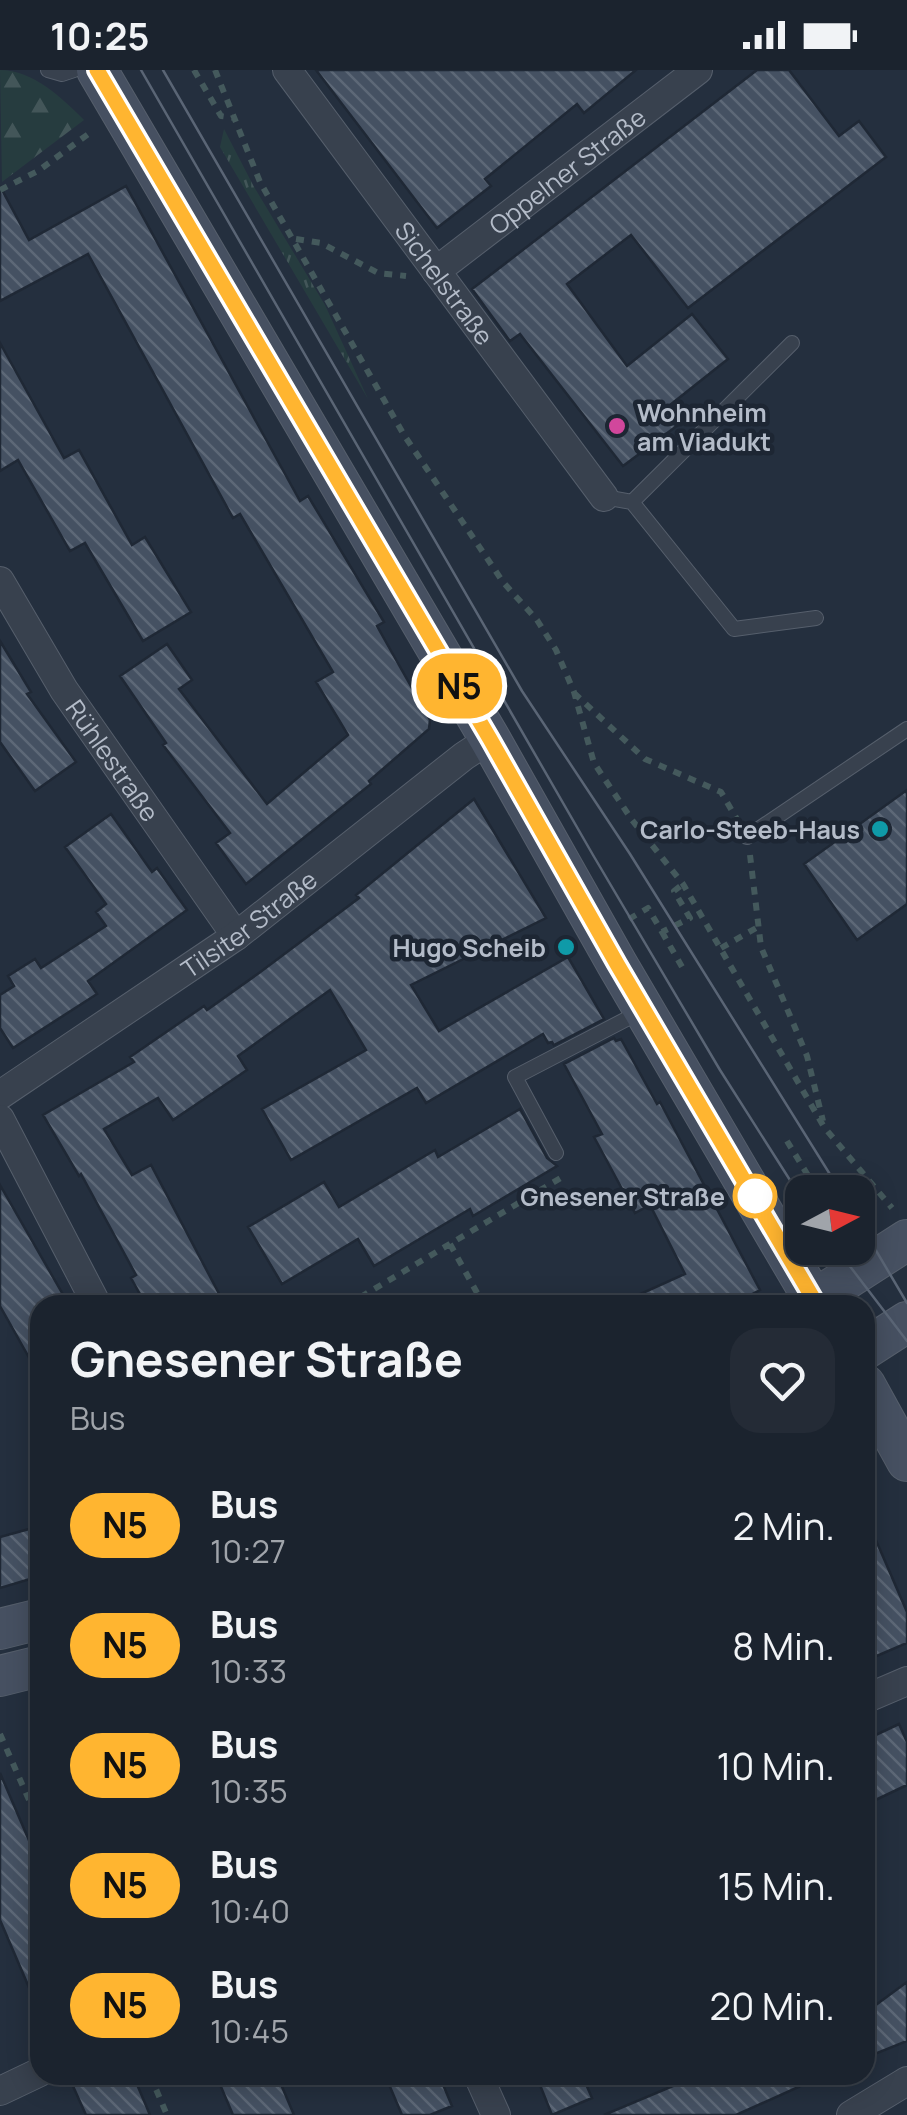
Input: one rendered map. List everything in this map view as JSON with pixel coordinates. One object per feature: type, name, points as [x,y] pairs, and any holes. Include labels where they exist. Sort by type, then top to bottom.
[{"type":"main road","points":[[97,70],[490,739],[807,1295]]},
{"type":"main road","points":[[821,1295],[902,1227]]},
{"type":"main road","points":[[875,1343],[907,1322]]},
{"type":"main road","points":[[875,1403],[907,1461]]},
{"type":"main road","points":[[0,1629],[30,1622]]},
{"type":"main road","points":[[0,1676],[30,1668]]},
{"type":"street","name":"Sichelstraße","points":[[287,70],[436,271],[618,500]]},
{"type":"street","name":"Oppelner Straße","points":[[436,271],[698,70]]},
{"type":"street","name":"Rühlestraße","points":[[0,581],[64,690],[236,936]]},
{"type":"street","name":"Tilsiter Straße","points":[[0,1096],[236,936],[490,739]]},
{"type":"street","points":[[0,1119],[92,1295]]},
{"type":"street","points":[[875,1695],[907,1681]]},
{"type":"street","points":[[0,2090],[30,2076]]},
{"type":"street","points":[[858,2114],[907,2081]]},
{"type":"street","points":[[482,2085],[496,2115]]},
{"type":"lane","points":[[48,70],[62,74],[74,70]]},
{"type":"lane","points":[[792,344],[618,500],[734,629],[816,618]]},
{"type":"lane","points":[[748,837],[907,729]]},
{"type":"lane","points":[[556,1153],[515,1077],[644,1010]]},
{"type":"path","points":[[194,70],[220,116],[234,118]]},
{"type":"path","points":[[215,70],[260,182],[404,436],[503,582],[537,620],[556,650],[574,692],[594,764],[683,884],[824,1127],[902,1227]]},
{"type":"path","points":[[0,190],[38,171],[96,128]]},
{"type":"path","points":[[295,239],[321,243],[378,274],[414,276],[436,271]]},
{"type":"path","points":[[574,692],[646,759],[721,792],[748,837],[761,947],[807,1056],[824,1127]]},
{"type":"path","points":[[662,932],[690,918],[674,891],[683,884]]},
{"type":"path","points":[[617,964],[636,954],[618,925],[648,908],[685,972]]},
{"type":"path","points":[[721,948],[758,928]]},
{"type":"path","points":[[786,1141],[807,1175]]},
{"type":"path","points":[[364,1295],[568,1174]]},
{"type":"path","points":[[450,1244],[478,1295]]},
{"type":"path","points":[[0,1734],[30,1802]]},
{"type":"path","points":[[154,2085],[167,2115]]},
{"type":"green space","points":[[0,70],[35,80],[84,120],[2,182]]},
{"type":"green space","points":[[224,129],[325,305],[368,399],[220,147]]},
{"type":"building","points":[[316,70],[636,70],[584,113],[577,104],[485,179],[491,186],[437,228]]},
{"type":"building","points":[[757,70],[789,70],[839,136],[859,121],[886,157],[688,308],[631,235],[567,284],[627,366],[692,314],[728,359],[665,409],[678,425],[623,466],[520,334],[510,341],[472,289]]},
{"type":"building","points":[[0,186],[29,240],[126,186],[300,501],[308,496],[384,622],[377,626],[430,720],[429,729],[369,781],[371,784],[246,884],[216,843],[230,833],[163,745],[166,743],[120,676],[167,644],[192,680],[179,689],[267,804],[348,735],[316,682],[333,672],[240,514],[233,518],[88,254],[0,301]]},
{"type":"building","points":[[0,343],[64,458],[79,450],[132,545],[145,537],[191,612],[143,641],[85,543],[70,551],[18,460],[0,471]]},
{"type":"building","points":[[0,641],[31,692],[27,694],[76,762],[35,791],[0,742]]},
{"type":"building","name":"Carlo-Steeb-Haus","points":[[907,790],[907,904],[857,940],[804,864]]},
{"type":"building","points":[[474,799],[546,918],[411,985],[439,1031],[568,957],[604,1019],[554,1045],[543,1034],[426,1103],[417,1088],[291,1160],[262,1109],[366,1050],[330,990],[238,1056],[247,1070],[173,1120],[158,1098],[104,1129],[132,1175],[151,1165],[220,1295],[140,1295],[131,1278],[136,1275],[81,1174],[43,1115],[134,1062],[130,1057],[259,973],[359,898],[356,895]]},
{"type":"building","points":[[111,814],[152,872],[157,868],[187,910],[88,981],[97,994],[13,1048],[0,1028],[0,995],[14,986],[8,976],[35,959],[41,968],[106,926],[96,912],[106,904],[65,847]]},
{"type":"building","points":[[614,1038],[621,1039],[657,1104],[660,1102],[760,1290],[750,1295],[638,1295],[685,1274],[650,1205],[635,1213],[594,1137],[602,1134],[564,1064]]},
{"type":"building","points":[[520,1109],[547,1158],[557,1166],[473,1216],[470,1209],[374,1266],[358,1239],[282,1284],[248,1227],[324,1182],[339,1207],[435,1150],[438,1157]]},
{"type":"building","points":[[0,1185],[63,1295],[30,1295],[30,1359],[0,1306]]},
{"type":"building","points":[[30,1529],[30,1579],[0,1588],[0,1537]]},
{"type":"building","points":[[875,1538],[907,1612],[907,1643],[875,1657]]},
{"type":"building","points":[[899,1724],[907,1742],[907,1785],[875,1800],[875,1735]]},
{"type":"building","points":[[0,1773],[30,1843],[30,1990],[0,1920]]},
{"type":"building","points":[[907,1982],[907,2041],[875,2054],[875,2006]]},
{"type":"building","points":[[72,2085],[137,2085],[150,2115],[86,2115]]},
{"type":"building","points":[[220,2085],[281,2085],[294,2115],[233,2115]]},
{"type":"building","points":[[389,2085],[443,2085],[452,2106],[430,2115],[402,2115]]},
{"type":"building","points":[[540,2085],[586,2085],[592,2098],[552,2115]]},
{"type":"building","points":[[675,2085],[803,2085],[736,2115],[604,2115]]},
{"type":"tram line","points":[[141,70],[593,855],[787,1175]]},
{"type":"tram line","points":[[163,70],[522,691],[630,854],[830,1175]]},
{"type":"tram line","points":[[875,1249],[907,1303]]},
{"type":"tram line","points":[[849,1265],[872,1295]]},
{"type":"tram line","points":[[875,1299],[907,1341]]},
{"type":"bus line","name":"N5","points":[[97,70],[811,1295]]},
{"type":"place","name":"Wohnheim am Viadukt","points":[[617,426]]},
{"type":"place","name":"Carlo-Steeb-Haus","points":[[880,829]]},
{"type":"place","name":"Hugo Scheib","points":[[566,947]]},
{"type":"place","name":"Gnesener Straße","points":[[755,1196]]}]
